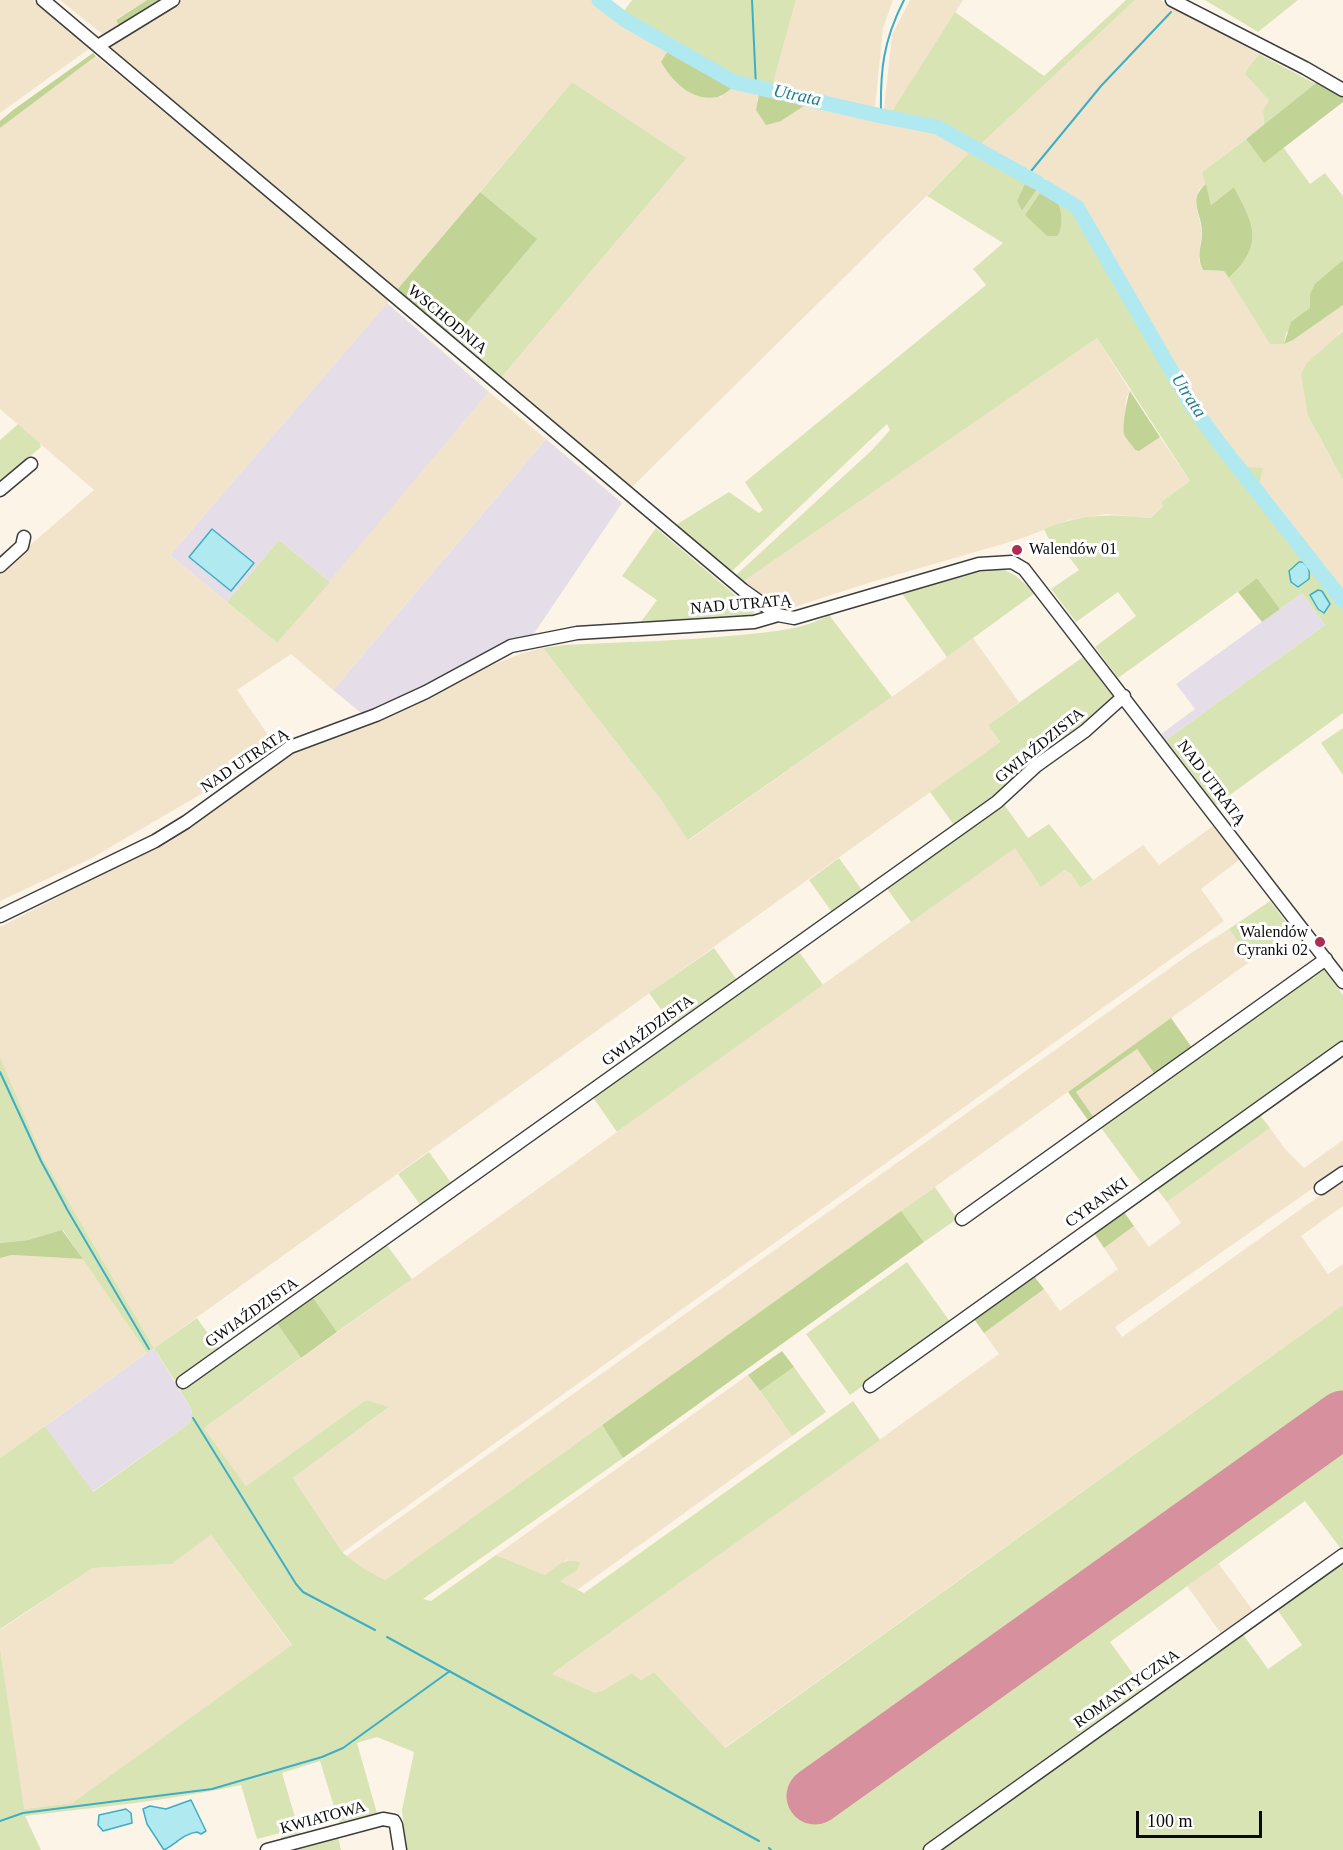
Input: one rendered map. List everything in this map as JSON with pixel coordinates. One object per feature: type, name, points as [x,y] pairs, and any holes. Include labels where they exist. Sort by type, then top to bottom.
[{"type":"street","name":"WSCHODNIA","points":[[43,0],[513,398],[743,590],[778,615]]},
{"type":"street","points":[[98,46],[173,0]]},
{"type":"street","points":[[1172,0],[1343,90]]},
{"type":"street","points":[[0,490],[31,464]]},
{"type":"street","points":[[0,566],[22,546],[24,537]]},
{"type":"street","name":"NAD UTRATĄ","points":[[0,916],[155,841],[186,822],[290,747],[376,715],[426,692],[511,646],[577,633],[754,622],[778,615],[794,618],[978,564],[1012,562],[1024,568],[1343,982]]},
{"type":"street","name":"GWIAŹDZISTA","points":[[183,1382],[997,802],[1036,766],[1085,731],[1124,696]]},
{"type":"street","points":[[962,1219],[1326,959]]},
{"type":"street","name":"CYRANKI","points":[[870,1386],[1343,1048]]},
{"type":"street","points":[[1321,1188],[1343,1173]]},
{"type":"street","name":"ROMANTYCZNA","points":[[930,1850],[1343,1555]]},
{"type":"street","name":"KWIATOWA","points":[[267,1850],[383,1819],[394,1821],[400,1850]]},
{"type":"shaded area","points":[[0,0],[33,0],[90,48],[0,113]]},
{"type":"shaded area","points":[[60,0],[147,0],[116,19],[120,27],[105,36]]},
{"type":"shaded area","points":[[183,0],[594,0],[621,20],[669,49],[661,63],[720,97],[734,87],[759,94],[757,101],[781,121],[804,106],[937,132],[974,149],[630,489],[500,379],[687,158],[572,82],[396,291],[111,51],[109,46]]},
{"type":"shaded area","points":[[796,0],[893,0],[883,28],[875,107],[823,99],[772,87]]},
{"type":"shaded area","points":[[910,0],[963,0],[894,110],[884,109],[892,35]]},
{"type":"shaded area","points":[[1135,0],[1161,0],[1259,54],[1248,68],[1270,101],[1263,111],[1264,125],[1202,172],[1206,184],[1199,190],[1196,204],[1202,231],[1199,260],[1203,270],[1224,271],[1284,344],[1343,305],[1343,331],[1339,333],[1308,416],[1343,480],[1343,594],[1259,484],[1253,468],[1248,467],[1234,455],[1194,400],[1079,206],[982,143]]},
{"type":"shaded area","points":[[96,56],[390,300],[170,555],[277,643],[489,392],[546,439],[333,690],[291,654],[237,690],[275,745],[213,787],[90,859],[0,901],[0,571],[94,490],[0,409],[0,128]]},
{"type":"shaded area","points":[[387,303],[489,392],[330,582],[279,540],[227,602],[170,555]]},
{"type":"shaded area","points":[[1097,338],[1130,391],[1126,398],[1124,434],[1138,451],[1160,437],[1190,481],[1161,502],[1163,506],[1151,518],[1107,514],[1069,520],[1020,539],[868,583],[782,611],[741,583]]},
{"type":"shaded area","points":[[546,439],[622,503],[531,638],[510,639],[449,676],[365,716],[333,690]]},
{"type":"shaded area","points":[[1302,593],[1325,625],[1166,740],[1161,734],[1195,709],[1176,684]]},
{"type":"shaded area","points":[[973,638],[1019,702],[988,725],[1000,742],[154,1348],[43,1158],[0,1057],[0,927],[168,840],[293,753],[374,724],[487,667],[523,653],[543,648],[661,800],[689,840]]},
{"type":"shaded area","points":[[1213,826],[1239,860],[1201,889],[1224,921],[343,1552],[293,1478],[388,1408],[366,1400],[246,1486],[204,1428],[1015,847],[1071,874],[1082,888],[1143,845],[1159,865]]},
{"type":"shaded area","points":[[1229,929],[1251,961],[385,1580],[346,1556],[1191,953]]},
{"type":"shaded area","points":[[1137,1049],[1156,1076],[1095,1119],[1076,1092]]},
{"type":"shaded area","points":[[1270,1128],[1285,1149],[1304,1168],[1343,1140],[1343,1167],[1115,1327],[1122,1337],[1343,1179],[1343,1206],[1301,1236],[1328,1274],[1343,1264],[1343,1305],[724,1748],[654,1672],[641,1680],[632,1673],[595,1694],[551,1675],[999,1354],[984,1333],[1044,1289],[1060,1311],[1118,1269],[1104,1248],[1134,1226],[1149,1247],[1181,1223],[1167,1202]]},
{"type":"shaded area","points":[[12,1255],[83,1259],[147,1353],[0,1458],[0,1258]]},
{"type":"shaded area","points":[[154,1348],[192,1410],[190,1423],[92,1492],[45,1426]]},
{"type":"shaded area","points":[[748,1375],[792,1436],[577,1590],[560,1581],[568,1559],[545,1575],[496,1555]]},
{"type":"shaded area","points":[[211,1535],[292,1646],[72,1803],[23,1809],[0,1648],[0,1630],[93,1568],[172,1564]]},
{"type":"shaded area","points":[[1218,1563],[1254,1612],[1222,1635],[1187,1586]]},
{"type":"green space","points":[[147,0],[166,0],[120,27],[116,20]]},
{"type":"green space","points":[[594,0],[608,0],[624,11],[632,0],[796,0],[772,87],[823,99],[893,110],[955,12],[1044,76],[1126,0],[1135,0],[982,143],[1079,206],[1194,400],[1234,455],[1248,467],[1263,468],[1259,484],[1343,594],[1343,713],[1216,805],[1166,740],[1325,625],[1302,593],[1280,609],[1257,578],[1118,678],[1095,647],[1136,616],[1118,592],[1076,622],[1051,589],[1079,570],[1059,544],[1053,548],[1044,529],[1085,517],[1151,518],[1163,506],[1161,502],[1190,481],[1097,338],[741,583],[734,577],[872,450],[890,430],[887,424],[730,573],[674,526],[729,492],[759,513],[763,510],[745,482],[986,285],[973,269],[1003,243],[927,196],[973,149],[937,132],[804,106],[737,89],[621,20]],"holes":[[[1026,181],[1038,188],[1022,211],[1017,201]],[[1033,205],[1057,236],[1025,215]]]},
{"type":"green space","points":[[1205,0],[1298,0],[1258,32]]},
{"type":"green space","points":[[669,49],[734,87],[718,97],[709,98],[684,89],[671,77],[661,62]]},
{"type":"green space","points":[[93,53],[96,56],[0,128],[0,121],[13,110]]},
{"type":"green space","points":[[1259,54],[1316,84],[1264,125],[1263,111],[1269,100],[1245,74]]},
{"type":"green space","points":[[1320,80],[1343,98],[1343,102],[1264,163],[1246,139]]},
{"type":"green space","points":[[572,82],[687,158],[500,379],[453,339],[536,239],[480,192]]},
{"type":"green space","points":[[759,94],[804,106],[781,121],[766,125],[756,110]]},
{"type":"green space","points":[[1246,139],[1264,162],[1283,147],[1310,184],[1325,173],[1343,196],[1343,260],[1310,294],[1310,308],[1286,333],[1284,344],[1270,344],[1229,278],[1248,255],[1252,244],[1253,234],[1247,212],[1234,187],[1211,205],[1202,172]]},
{"type":"green space","points":[[1026,181],[1038,188],[1022,211],[1017,201]]},
{"type":"green space","points":[[1206,184],[1211,205],[1234,187],[1251,224],[1252,244],[1248,255],[1229,278],[1224,271],[1203,270],[1201,264],[1202,232],[1196,201],[1200,190]]},
{"type":"green space","points":[[1042,190],[1055,198],[1059,206],[1061,222],[1057,236],[1047,236],[1025,215]]},
{"type":"green space","points":[[480,192],[537,239],[453,339],[396,291]]},
{"type":"green space","points":[[1343,260],[1343,305],[1284,344],[1291,322],[1310,308],[1310,294],[1315,284]]},
{"type":"green space","points":[[1343,331],[1343,480],[1308,416],[1301,374],[1307,363]]},
{"type":"green space","points":[[1130,391],[1160,437],[1139,451],[1135,450],[1124,434],[1125,412]]},
{"type":"green space","points":[[18,424],[40,443],[41,447],[0,483],[0,440]]},
{"type":"green space","points":[[656,528],[754,611],[753,617],[640,623],[657,600],[622,576]]},
{"type":"green space","points":[[279,540],[330,582],[277,643],[227,602]]},
{"type":"green space","points":[[999,567],[1016,576],[1035,593],[947,657],[900,591]]},
{"type":"green space","points":[[1257,578],[1280,609],[1262,622],[1238,592]]},
{"type":"green space","points":[[829,615],[892,697],[688,840],[661,800],[543,648],[762,633],[786,630]]},
{"type":"green space","points":[[1083,657],[1114,698],[1101,714],[986,804],[954,825],[930,792],[1000,742],[988,725]]},
{"type":"green space","points":[[1343,728],[1343,775],[1321,743]]},
{"type":"green space","points":[[1003,803],[1028,838],[1049,824],[1093,880],[1081,888],[1071,874],[1064,870],[1041,887],[1015,848],[911,922],[885,886]]},
{"type":"green space","points":[[839,858],[862,890],[832,912],[809,880]]},
{"type":"green space","points":[[1270,901],[1293,931],[1251,961],[1229,929]]},
{"type":"green space","points":[[714,948],[737,980],[673,1026],[649,993]]},
{"type":"green space","points":[[797,949],[823,985],[617,1132],[592,1096]]},
{"type":"green space","points":[[1323,968],[1343,995],[1343,1042],[1143,1185],[1099,1125]]},
{"type":"green space","points":[[1171,1018],[1193,1049],[1156,1076],[1137,1049],[1076,1092],[1095,1119],[1090,1123],[1068,1092]]},
{"type":"green space","points":[[0,1057],[43,1158],[154,1348],[147,1353],[63,1230],[28,1240],[0,1243]]},
{"type":"green space","points":[[1260,1115],[1270,1128],[1167,1202],[1157,1189]]},
{"type":"green space","points":[[429,1152],[452,1184],[421,1206],[398,1174]]},
{"type":"green space","points":[[935,1187],[957,1219],[924,1242],[901,1211]]},
{"type":"green space","points":[[901,1211],[924,1242],[623,1458],[602,1425]]},
{"type":"green space","points":[[1124,1212],[1134,1226],[1104,1248],[1094,1233]]},
{"type":"green space","points":[[62,1230],[83,1259],[12,1255],[0,1258],[0,1243],[28,1240]]},
{"type":"green space","points":[[386,1244],[412,1279],[337,1332],[312,1296]]},
{"type":"green space","points":[[907,1262],[951,1323],[850,1395],[806,1334]]},
{"type":"green space","points":[[1034,1276],[1044,1289],[984,1333],[974,1319]]},
{"type":"green space","points":[[312,1296],[337,1332],[301,1358],[276,1322]]},
{"type":"green space","points":[[1343,1305],[1343,1547],[1341,1549],[1305,1501],[1110,1642],[1144,1689],[923,1850],[406,1850],[402,1810],[414,1752],[377,1737],[357,1743],[377,1813],[339,1823],[320,1761],[282,1773],[300,1834],[282,1840],[280,1833],[257,1839],[241,1785],[160,1799],[25,1816],[41,1850],[0,1850],[0,1648],[24,1809],[72,1803],[292,1645],[211,1535],[172,1564],[93,1568],[0,1629],[0,1458],[45,1426],[93,1492],[190,1423],[192,1410],[180,1390],[276,1322],[301,1358],[204,1428],[246,1486],[366,1400],[389,1407],[293,1478],[344,1554],[385,1580],[602,1425],[623,1458],[423,1599],[431,1601],[496,1555],[545,1575],[566,1562],[580,1563],[577,1570],[560,1581],[584,1593],[853,1401],[880,1440],[552,1674],[595,1693],[632,1673],[641,1680],[654,1672],[725,1748]]},
{"type":"green space","points":[[197,1318],[219,1349],[175,1381],[154,1348]]},
{"type":"green space","points":[[782,1351],[794,1367],[760,1391],[748,1375]]},
{"type":"green space","points":[[794,1367],[826,1412],[792,1436],[760,1391]]},
{"type":"green space","points":[[1343,1561],[1343,1850],[940,1850],[1242,1633],[1268,1669],[1302,1645],[1276,1608]]},
{"type":"green space","points":[[338,1837],[341,1850],[290,1850]]},
{"type":"water","points":[[212,529],[254,563],[231,591],[189,557]]},
{"type":"water","points":[[1299,562],[1303,562],[1309,569],[1309,579],[1298,587],[1291,582],[1289,571]]},
{"type":"water","points":[[1318,590],[1322,591],[1330,604],[1324,613],[1318,609],[1310,595]]},
{"type":"water","points":[[191,1800],[206,1831],[201,1834],[197,1832],[188,1835],[164,1850],[147,1824],[143,1809],[150,1806],[166,1809]]},
{"type":"water","points":[[126,1809],[131,1813],[132,1823],[103,1831],[98,1825],[99,1815]]},
{"type":"waterway","name":"Utrata","points":[[599,0],[625,20],[734,82],[937,127],[1038,183]]},
{"type":"waterway","points":[[752,0],[756,87]]},
{"type":"waterway","points":[[881,116],[884,56],[891,29],[904,0]]},
{"type":"waterway","points":[[1027,176],[1101,86],[1171,12]]},
{"type":"waterway","name":"Utrata","points":[[1044,187],[1077,207],[1190,403],[1343,601]]},
{"type":"waterway","points":[[0,1072],[41,1161],[149,1349]]},
{"type":"waterway","points":[[193,1418],[296,1584],[303,1592],[375,1630]]},
{"type":"waterway","points":[[387,1637],[759,1841]]},
{"type":"waterway","points":[[0,1821],[23,1813],[212,1789],[322,1757],[343,1748],[450,1671]]},
{"type":"runway","points":[[815,1796],[1343,1419]]},
{"type":"place","name":"Walendów 01","points":[[1017,550]]},
{"type":"place","name":"Walendów Cyranki 02","points":[[1320,942]]}]
